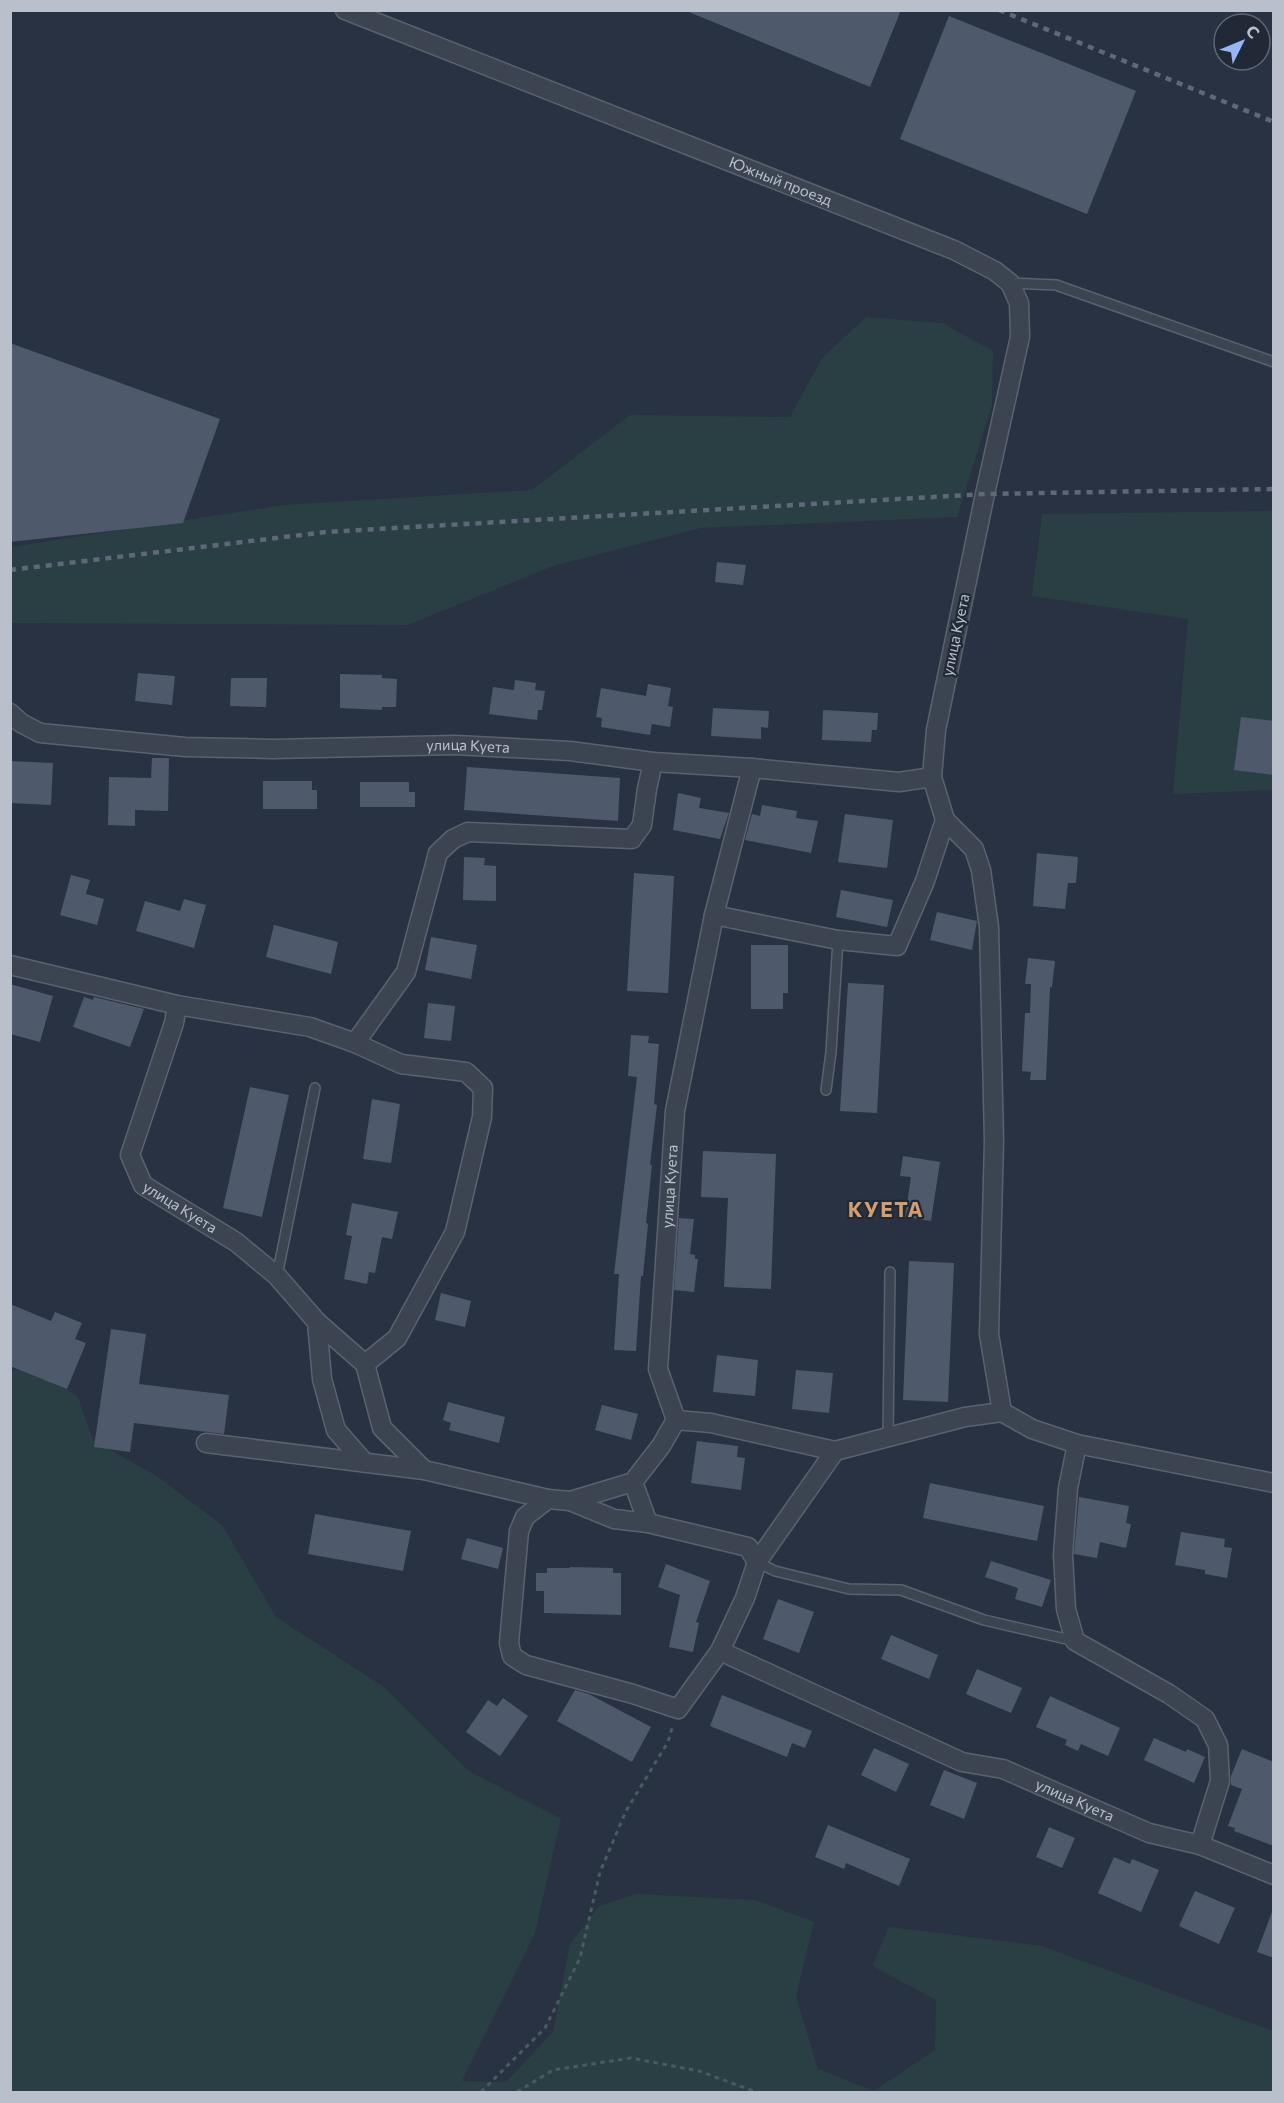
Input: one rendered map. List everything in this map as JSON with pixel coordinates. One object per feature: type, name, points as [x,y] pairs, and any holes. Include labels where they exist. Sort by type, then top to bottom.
[{"type":"street","name":"Южный проезд","points":[[345,10],[954,250],[995,271],[1010,283]]},
{"type":"street","name":"улица Куета","points":[[1002,1412],[989,1334],[994,1141],[989,927],[981,870],[974,849],[945,820],[932,777],[936,730],[1020,336],[1019,303],[1010,283]]},
{"type":"street","name":"улица Куета","points":[[10,713],[21,723],[39,733],[184,747],[273,749],[455,745],[570,751],[653,762],[752,768],[899,782],[932,777]]},
{"type":"street","points":[[355,1043],[406,972],[438,852],[453,838],[468,832],[633,839],[642,825],[646,789],[653,762]]},
{"type":"street","name":"улица Куета","points":[[676,1420],[658,1369],[675,1111],[714,915],[752,768]]},
{"type":"street","points":[[714,915],[838,940],[897,946],[925,880],[945,820]]},
{"type":"street","points":[[10,965],[177,1005],[310,1027],[355,1043],[401,1064],[466,1072],[483,1088],[482,1117],[455,1232],[397,1338],[365,1364],[382,1428],[424,1470]]},
{"type":"street","name":"улица Куета","points":[[177,1005],[174,1023],[130,1155],[143,1185],[236,1242],[277,1276],[317,1322],[365,1364]]},
{"type":"street","points":[[317,1322],[322,1379],[336,1430],[364,1462]]},
{"type":"street","points":[[570,1501],[633,1482],[661,1446],[676,1420],[711,1423],[834,1451],[965,1417],[1002,1412],[1032,1429],[1077,1444],[1274,1483]]},
{"type":"street","points":[[206,1443],[424,1470],[548,1499],[570,1501],[614,1519],[648,1523],[748,1547],[757,1562]]},
{"type":"street","points":[[1077,1444],[1068,1488],[1063,1555],[1066,1609],[1075,1641],[1169,1694],[1205,1719],[1218,1745],[1220,1781],[1200,1845]]},
{"type":"street","points":[[548,1499],[525,1517],[519,1531],[509,1643],[512,1656],[526,1665],[633,1694],[678,1709],[720,1651],[744,1598],[757,1562],[777,1530],[834,1451]]},
{"type":"street","points":[[633,1482],[648,1523]]},
{"type":"street","name":"улица Куета","points":[[720,1651],[962,1762],[1003,1769],[1149,1833],[1200,1845],[1274,1875]]},
{"type":"lane","points":[[1010,283],[1056,285],[1274,362]]},
{"type":"lane","points":[[826,1090],[831,1052],[838,940]]},
{"type":"lane","points":[[277,1276],[315,1088]]},
{"type":"lane","points":[[888,1437],[890,1272]]},
{"type":"lane","points":[[757,1562],[775,1571],[849,1589],[901,1590],[984,1620],[1075,1641]]},
{"type":"path","points":[[481,2092],[545,2028],[580,1958],[604,1862],[626,1811],[668,1742],[678,1709]]},
{"type":"path","points":[[517,2092],[553,2070],[631,2058],[699,2071],[756,2092]]},
{"type":"green space","points":[[866,317],[942,323],[993,351],[992,405],[957,517],[701,528],[553,566],[407,625],[11,623],[11,547],[283,505],[532,490],[630,415],[790,417],[822,358]]},
{"type":"green space","points":[[1273,511],[1273,790],[1173,794],[1188,619],[1032,596],[1042,514]]},
{"type":"green space","points":[[31,1366],[78,1397],[93,1440],[157,1476],[222,1525],[276,1617],[384,1687],[469,1771],[561,1819],[535,1933],[462,2081],[506,2082],[553,2032],[570,1944],[599,1906],[636,1894],[755,1900],[814,1922],[796,1996],[818,2069],[874,2091],[935,2050],[936,2000],[872,1966],[889,1927],[1042,1946],[1273,2031],[1273,2092],[11,2092],[10,1371]]},
{"type":"building","points":[[684,10],[901,10],[870,87]]},
{"type":"building","points":[[949,16],[1136,91],[1087,214],[900,139]]},
{"type":"building","points":[[10,343],[220,419],[183,523],[10,542]]},
{"type":"building","points":[[717,562],[746,565],[743,585],[715,582]]},
{"type":"building","points":[[138,673],[175,676],[172,705],[135,701]]},
{"type":"building","points":[[340,674],[382,675],[382,678],[397,679],[396,707],[382,707],[382,710],[340,708]]},
{"type":"building","points":[[231,678],[267,678],[266,707],[230,706]]},
{"type":"building","points":[[515,680],[536,683],[535,690],[545,691],[542,710],[538,710],[537,720],[489,714],[493,687],[514,690]]},
{"type":"building","points":[[648,684],[671,688],[668,706],[673,707],[670,727],[652,724],[650,735],[601,727],[602,718],[596,717],[601,688],[646,696]]},
{"type":"building","points":[[713,708],[769,711],[768,728],[761,727],[761,739],[711,736]]},
{"type":"building","points":[[823,710],[878,713],[877,730],[872,730],[871,742],[822,740]]},
{"type":"building","points":[[1241,717],[1274,721],[1274,775],[1234,770]]},
{"type":"building","points":[[152,758],[169,758],[168,811],[135,810],[135,826],[108,825],[109,777],[151,778]]},
{"type":"building","points":[[10,761],[53,763],[51,805],[10,803]]},
{"type":"building","points":[[467,767],[620,778],[618,821],[464,810]]},
{"type":"building","points":[[263,781],[312,781],[312,790],[317,790],[317,809],[263,809]]},
{"type":"building","points":[[360,782],[409,782],[409,792],[415,792],[415,807],[360,807]]},
{"type":"building","points":[[678,793],[701,798],[699,808],[729,813],[720,839],[673,830]]},
{"type":"building","points":[[762,805],[797,811],[796,818],[818,821],[811,853],[745,840],[752,814],[760,816]]},
{"type":"building","points":[[845,814],[893,820],[887,868],[838,862]]},
{"type":"building","points":[[1037,853],[1078,857],[1076,883],[1068,883],[1065,909],[1033,906]]},
{"type":"building","points":[[464,857],[485,858],[484,865],[496,866],[496,901],[463,900]]},
{"type":"building","points":[[634,873],[674,876],[668,993],[627,991]]},
{"type":"building","points":[[71,875],[90,880],[86,894],[104,899],[97,925],[60,915]]},
{"type":"building","points":[[841,890],[893,900],[887,927],[836,917]]},
{"type":"building","points":[[184,899],[206,905],[194,948],[136,931],[145,901],[180,911]]},
{"type":"building","points":[[937,912],[977,921],[972,950],[930,940]]},
{"type":"building","points":[[274,925],[338,942],[331,974],[266,957]]},
{"type":"building","points":[[431,937],[477,945],[471,979],[425,970]]},
{"type":"building","points":[[751,945],[788,945],[788,993],[783,993],[783,1009],[751,1009]]},
{"type":"building","points":[[1028,958],[1055,961],[1052,987],[1050,987],[1046,1080],[1030,1080],[1031,1072],[1022,1071],[1025,1013],[1030,1013],[1031,984],[1025,984]]},
{"type":"building","points":[[848,983],[884,985],[877,1113],[840,1111]]},
{"type":"building","points":[[10,984],[53,996],[40,1042],[10,1034]]},
{"type":"building","points":[[84,997],[93,1000],[94,997],[144,1009],[130,1047],[73,1027]]},
{"type":"building","points":[[428,1003],[455,1006],[451,1041],[424,1038]]},
{"type":"building","points":[[631,1035],[649,1036],[648,1043],[659,1044],[654,1104],[657,1105],[650,1165],[652,1165],[646,1223],[648,1224],[643,1276],[641,1276],[636,1351],[614,1350],[619,1274],[614,1274],[637,1077],[628,1076]]},
{"type":"building","points":[[250,1087],[289,1095],[262,1217],[223,1208]]},
{"type":"building","points":[[372,1099],[400,1104],[391,1163],[363,1159]]},
{"type":"building","points":[[703,1151],[776,1154],[771,1289],[724,1287],[728,1198],[701,1197]]},
{"type":"building","points":[[903,1156],[940,1162],[931,1221],[905,1217],[911,1177],[900,1176]]},
{"type":"building","points":[[352,1203],[398,1212],[392,1239],[382,1237],[375,1273],[369,1272],[367,1284],[344,1279],[352,1236],[346,1235]]},
{"type":"building","points":[[679,1218],[694,1219],[690,1254],[695,1255],[695,1259],[698,1259],[694,1292],[674,1290]]},
{"type":"building","points":[[909,1261],[954,1263],[948,1402],[903,1400]]},
{"type":"building","points":[[441,1293],[471,1301],[465,1327],[435,1320]]},
{"type":"building","points":[[10,1304],[51,1321],[55,1312],[82,1323],[75,1339],[86,1343],[67,1389],[10,1366]]},
{"type":"building","points":[[111,1329],[146,1334],[139,1384],[229,1395],[224,1434],[134,1423],[130,1452],[94,1447]]},
{"type":"building","points":[[717,1355],[758,1360],[755,1396],[713,1392]]},
{"type":"building","points":[[796,1370],[833,1373],[829,1413],[792,1409]]},
{"type":"building","points":[[448,1402],[505,1417],[499,1443],[449,1430],[451,1423],[443,1420]]},
{"type":"building","points":[[602,1405],[638,1414],[631,1440],[595,1430]]},
{"type":"building","points":[[697,1441],[738,1446],[737,1457],[745,1458],[741,1490],[691,1483]]},
{"type":"building","points":[[930,1483],[1044,1506],[1037,1541],[923,1518]]},
{"type":"building","points":[[1079,1497],[1129,1506],[1126,1523],[1131,1524],[1126,1548],[1100,1542],[1097,1558],[1074,1554]]},
{"type":"building","points":[[315,1514],[411,1531],[403,1571],[308,1554]]},
{"type":"building","points":[[1181,1532],[1225,1539],[1224,1547],[1232,1548],[1227,1578],[1205,1574],[1205,1570],[1175,1565]]},
{"type":"building","points":[[467,1538],[503,1548],[498,1569],[461,1559]]},
{"type":"building","points":[[991,1561],[1051,1580],[1042,1607],[1015,1599],[1018,1588],[985,1577]]},
{"type":"building","points":[[666,1564],[710,1581],[696,1622],[699,1623],[693,1652],[669,1647],[680,1595],[658,1587]]},
{"type":"building","points":[[547,1568],[613,1568],[613,1573],[621,1573],[621,1615],[544,1613],[544,1591],[536,1591],[536,1573],[547,1573]]},
{"type":"building","points":[[778,1599],[814,1612],[799,1653],[763,1639]]},
{"type":"building","points":[[891,1635],[938,1655],[929,1679],[881,1659]]},
{"type":"building","points":[[977,1669],[1022,1688],[1011,1713],[966,1694]]},
{"type":"building","points":[[575,1690],[589,1694],[651,1727],[632,1762],[557,1721]]},
{"type":"building","points":[[722,1695],[812,1731],[805,1748],[792,1743],[787,1757],[710,1726]]},
{"type":"building","points":[[1050,1696],[1120,1728],[1108,1756],[1081,1744],[1078,1751],[1065,1745],[1067,1740],[1036,1727]]},
{"type":"building","points":[[503,1698],[528,1716],[500,1756],[466,1732],[488,1700],[497,1706]]},
{"type":"building","points":[[1154,1738],[1186,1752],[1187,1749],[1205,1757],[1194,1783],[1144,1760]]},
{"type":"building","points":[[874,1748],[909,1764],[896,1792],[861,1775]]},
{"type":"building","points":[[1242,1749],[1274,1762],[1274,1846],[1234,1831],[1235,1828],[1228,1826],[1242,1789],[1231,1785],[1231,1776]]},
{"type":"building","points":[[944,1770],[977,1783],[964,1819],[930,1805]]},
{"type":"building","points":[[828,1825],[910,1859],[899,1886],[846,1863],[844,1869],[815,1857]]},
{"type":"building","points":[[1049,1827],[1075,1838],[1062,1868],[1036,1857]]},
{"type":"building","points":[[1114,1857],[1130,1864],[1132,1859],[1159,1870],[1141,1912],[1098,1893]]},
{"type":"building","points":[[1195,1891],[1235,1908],[1219,1944],[1179,1926]]},
{"type":"building","points":[[1272,1912],[1274,1912],[1274,1958],[1257,1952]]},
{"type":"railway","points":[[999,10],[1274,122]]},
{"type":"railway","points":[[10,570],[326,532],[985,494],[1274,489]]},
{"type":"district","name":"КУЕТА","points":[[886,1210]]}]
